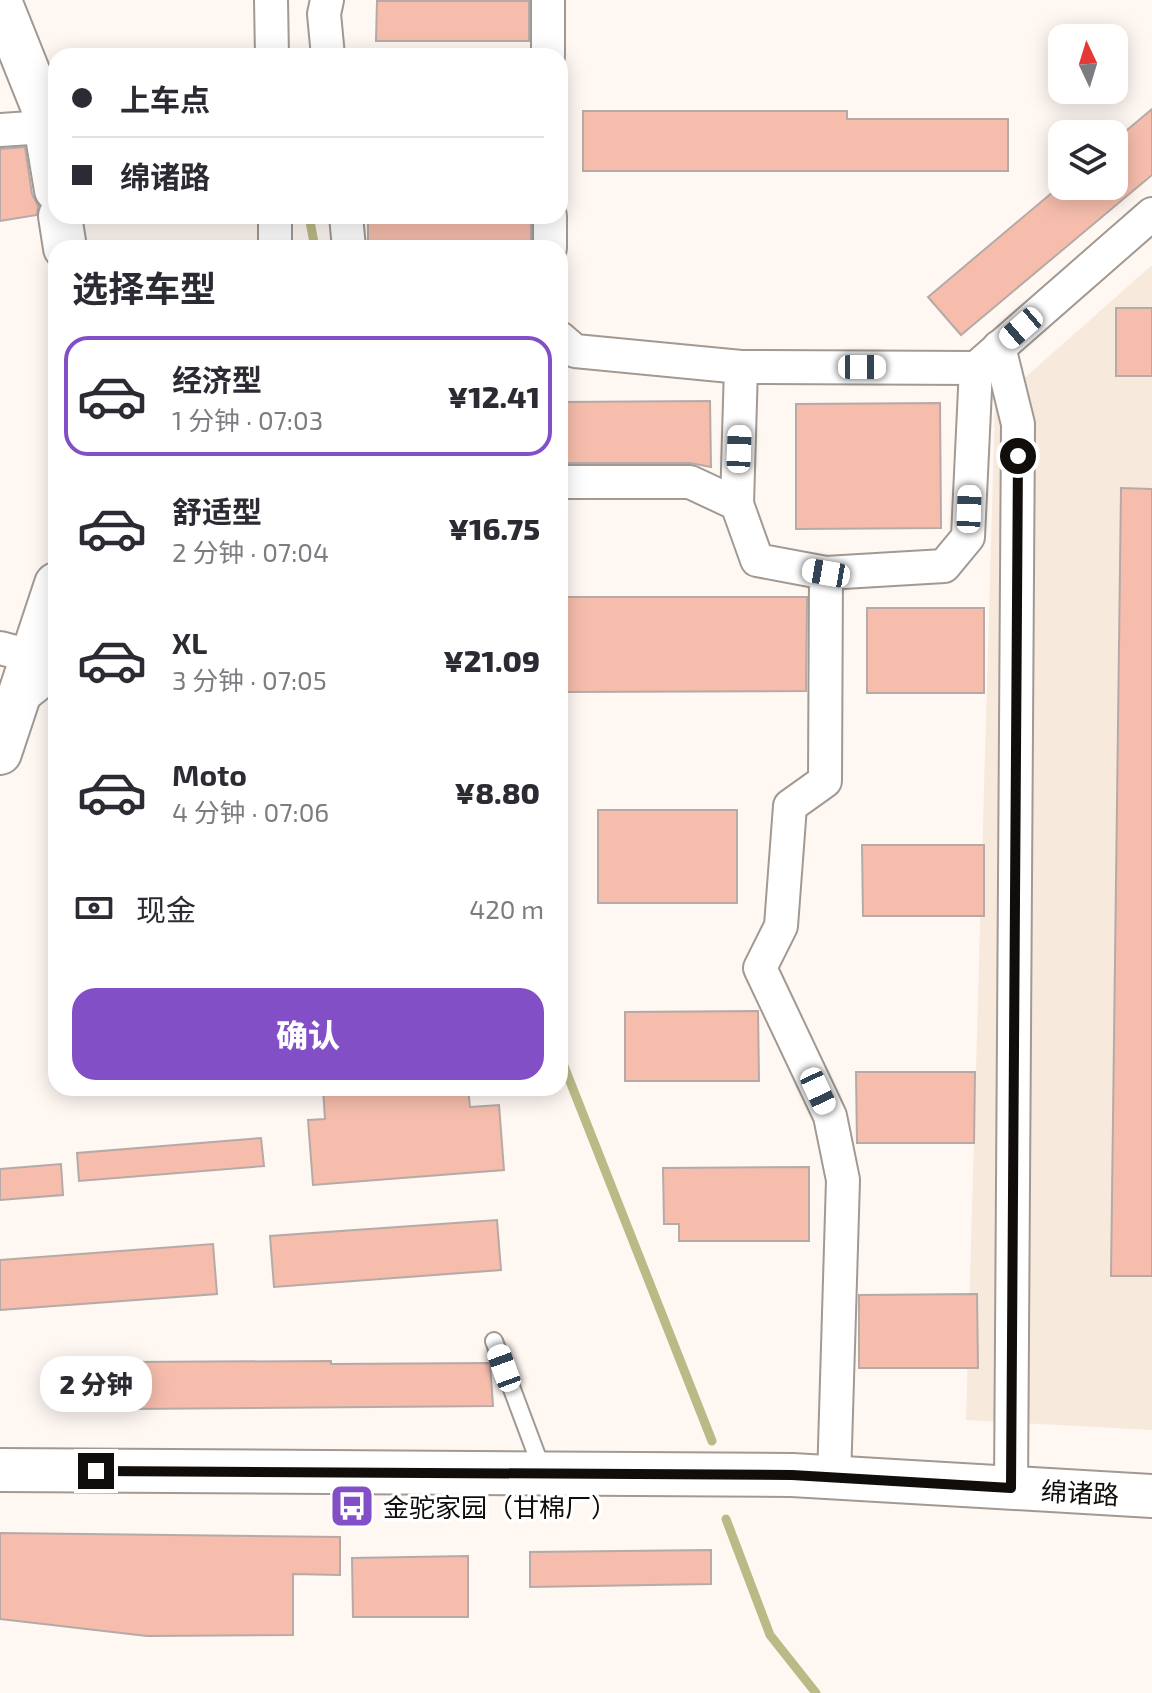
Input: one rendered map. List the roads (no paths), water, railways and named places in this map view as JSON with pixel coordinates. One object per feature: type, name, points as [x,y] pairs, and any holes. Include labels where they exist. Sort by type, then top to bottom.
[{"type":"street","points":[[271,0],[272,48]]},
{"type":"street","points":[[327,0],[324,14],[327,48]]},
{"type":"street","points":[[548,0],[548,48]]},
{"type":"street","points":[[0,1],[42,106],[48,140]]},
{"type":"street","points":[[0,130],[46,127]]},
{"type":"street","points":[[568,345],[575,351],[741,367],[987,358],[1152,214]]},
{"type":"street","points":[[741,367],[737,504],[757,560],[826,573],[944,566],[968,537],[987,358]]},
{"type":"street","points":[[987,358],[1018,424],[1011,1488]]},
{"type":"street","points":[[568,482],[690,482],[737,504]]},
{"type":"street","points":[[826,573],[825,781],[790,806],[781,926],[760,968],[830,1116],[843,1180],[834,1480]]},
{"type":"street","points":[[0,753],[48,606]]},
{"type":"street","name":"绵诸路","points":[[0,1470],[792,1475],[834,1480],[1152,1496]]},
{"type":"lane","points":[[494,1341],[543,1474]]},
{"type":"waterway","points":[[310,224],[314,240]]},
{"type":"waterway","points":[[568,1076],[712,1441]]},
{"type":"waterway","points":[[726,1519],[770,1635],[816,1693]]},
{"type":"place","name":"金驼家园（甘棉厂）","points":[[352,1506]]}]
